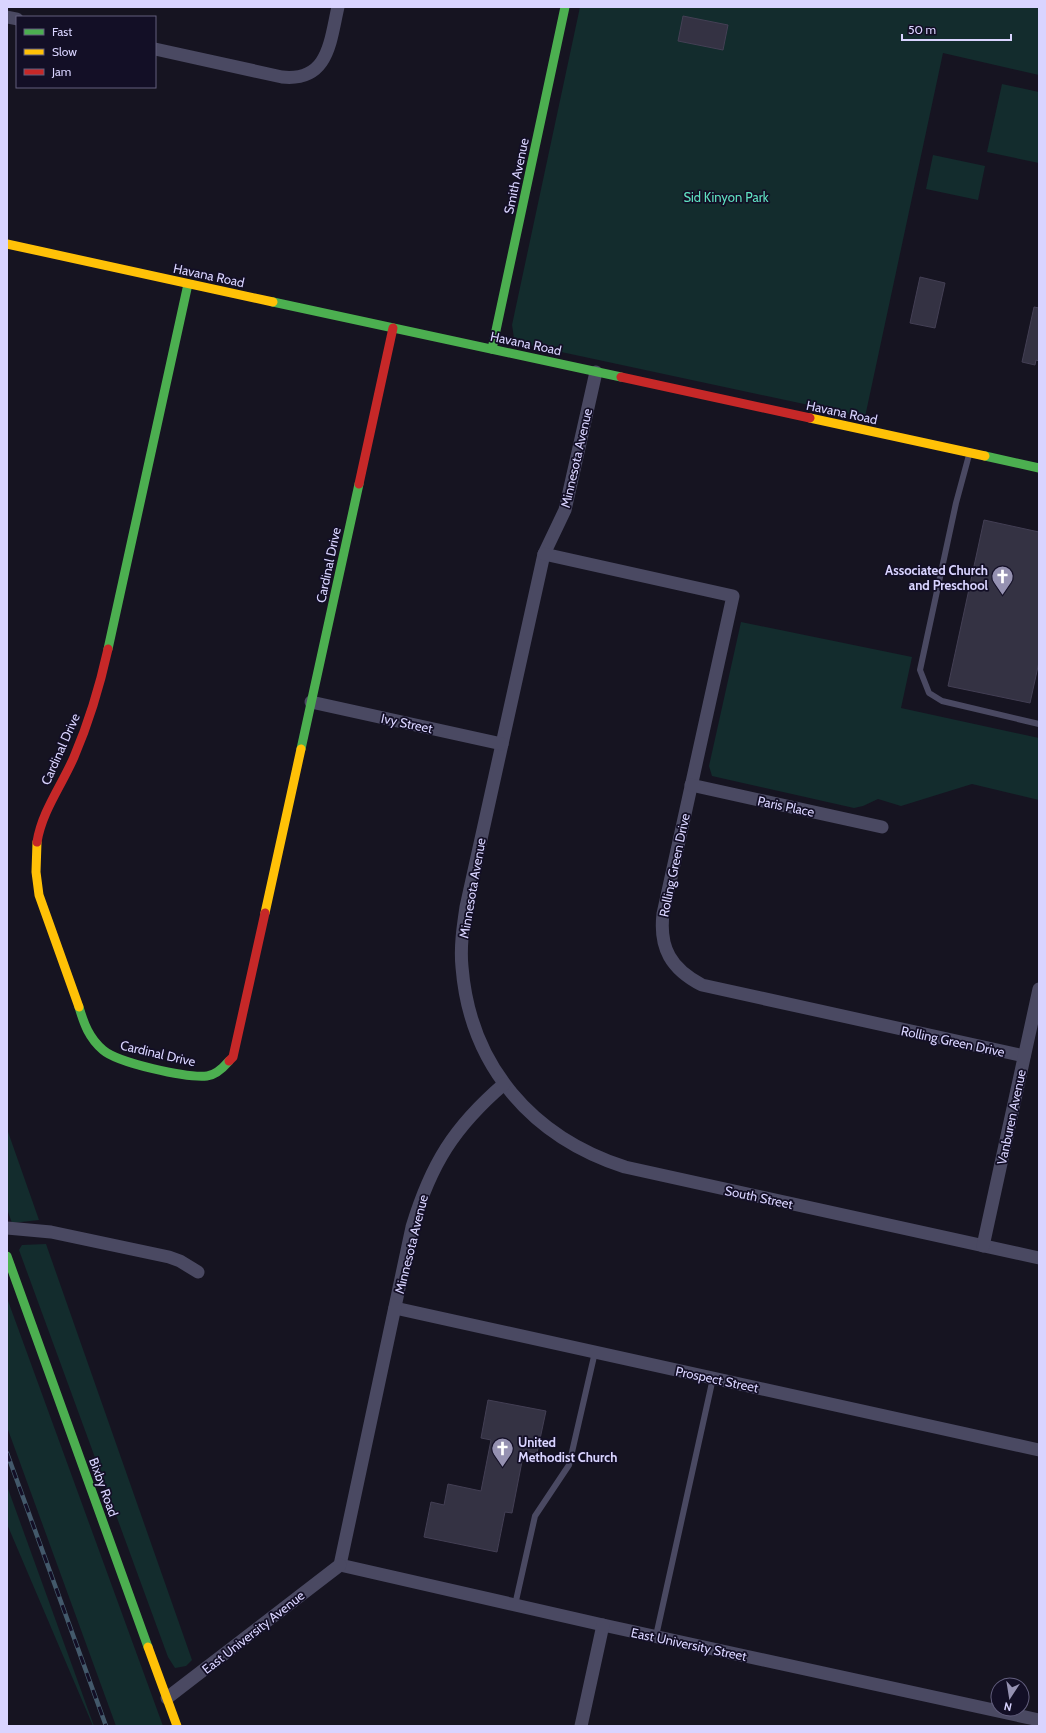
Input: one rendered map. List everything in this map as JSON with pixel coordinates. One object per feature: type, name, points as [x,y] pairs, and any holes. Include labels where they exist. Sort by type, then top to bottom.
[{"type":"street","points":[[156,49],[282,77],[292,78],[304,76],[322,63],[328,53],[338,7]]},
{"type":"street","name":"Smith Avenue","points":[[492,349],[565,7]]},
{"type":"street","name":"Havana Road","points":[[7,244],[1039,468]]},
{"type":"street","name":"Cardinal Drive","points":[[188,284],[103,673],[93,708],[73,758],[44,816],[37,835],[34,855],[35,875],[39,895],[86,1028],[98,1045],[110,1054],[124,1061],[206,1076],[218,1072],[227,1065],[233,1057],[393,328]]},
{"type":"street","name":"Minnesota Avenue","points":[[340,1565],[412,1227],[422,1195],[435,1165],[448,1144],[468,1118],[504,1084],[485,1052],[473,1025],[465,996],[461,966],[462,936],[466,907],[544,554],[565,510],[596,372]]},
{"type":"street","name":"Rolling Green Drive","points":[[544,554],[733,596],[663,914],[663,941],[668,956],[677,968],[688,978],[702,985],[1024,1056]]},
{"type":"street","name":"Ivy Street","points":[[311,702],[502,744]]},
{"type":"street","name":"Paris Place","points":[[691,785],[882,827]]},
{"type":"street","name":"Vanburen Avenue","points":[[983,1246],[1039,989]]},
{"type":"street","name":"South Street","points":[[504,1084],[529,1112],[551,1132],[577,1148],[604,1160],[625,1167],[1039,1258]]},
{"type":"street","points":[[7,1228],[51,1232],[169,1257],[180,1261],[198,1272]]},
{"type":"street","name":"Bixby Road","points":[[7,1256],[177,1726]]},
{"type":"street","name":"Prospect Street","points":[[395,1308],[1039,1450]]},
{"type":"street","name":"East University Avenue","points":[[167,1698],[340,1565]]},
{"type":"street","name":"East University Street","points":[[340,1565],[603,1625],[1039,1720]]},
{"type":"street","points":[[581,1726],[603,1625]]},
{"type":"lane","points":[[969,453],[956,503],[920,670],[929,693],[942,701],[1039,724]]},
{"type":"lane","points":[[515,1605],[534,1516],[569,1465],[595,1352]]},
{"type":"lane","points":[[656,1636],[713,1378]]},
{"type":"green space","name":"Sid Kinyon Park","points":[[580,7],[1039,7],[1039,75],[943,53],[865,417],[524,344],[514,338],[512,325]]},
{"type":"green space","points":[[1002,84],[1039,92],[1039,163],[987,152]]},
{"type":"green space","points":[[933,155],[985,166],[978,200],[926,189]]},
{"type":"green space","points":[[741,622],[912,657],[901,708],[1039,738],[1039,800],[972,784],[901,806],[878,799],[863,806],[854,808],[712,776],[709,766]]},
{"type":"green space","points":[[7,1129],[39,1220],[12,1223],[7,1209]]},
{"type":"green space","points":[[46,1244],[192,1660],[186,1666],[175,1668],[168,1657],[19,1250],[22,1245]]},
{"type":"green space","points":[[7,1298],[163,1726],[116,1726],[7,1427]]},
{"type":"green space","points":[[7,1486],[94,1726],[7,1524]]},
{"type":"building","points":[[683,16],[728,25],[723,50],[678,41]]},
{"type":"building","points":[[920,277],[945,283],[935,328],[910,323]]},
{"type":"building","points":[[1034,307],[1039,308],[1039,361],[1036,360],[1035,365],[1022,362]]},
{"type":"building","name":"Associated Church and Preschool","points":[[984,520],[1039,532],[1039,662],[1030,703],[948,686]]},
{"type":"building","name":"United Methodist Church","points":[[488,1400],[546,1411],[537,1453],[524,1451],[512,1513],[505,1512],[497,1552],[424,1537],[431,1502],[444,1505],[448,1484],[481,1491],[491,1440],[481,1438]]},
{"type":"railway","points":[[7,1453],[106,1726]]},
{"type":"traffic: fast","points":[[492,349],[565,7]]},
{"type":"traffic: fast","points":[[108,649],[188,284]]},
{"type":"traffic: fast","points":[[273,302],[621,377]]},
{"type":"traffic: fast","points":[[985,456],[1039,468]]},
{"type":"traffic: fast","points":[[301,749],[359,484]]},
{"type":"traffic: fast","points":[[79,1007],[85,1025],[94,1041],[103,1050],[123,1060],[153,1069],[197,1076],[207,1076],[216,1073],[229,1061]]},
{"type":"traffic: fast","points":[[7,1256],[148,1647]]},
{"type":"traffic: slow","points":[[7,244],[273,302]]},
{"type":"traffic: slow","points":[[810,418],[985,456]]},
{"type":"traffic: slow","points":[[265,913],[301,749]]},
{"type":"traffic: slow","points":[[37,842],[36,872],[39,895],[79,1007]]},
{"type":"traffic: slow","points":[[148,1647],[177,1726]]},
{"type":"traffic: jam","points":[[359,484],[393,328]]},
{"type":"traffic: jam","points":[[621,377],[810,418]]},
{"type":"traffic: jam","points":[[37,842],[43,820],[74,757],[85,730],[98,690],[108,649]]},
{"type":"traffic: jam","points":[[229,1061],[233,1057],[265,913]]},
{"type":"place","name":"Associated Church and Preschool","points":[[1003,596]]},
{"type":"place","name":"United Methodist Church","points":[[503,1468]]}]
